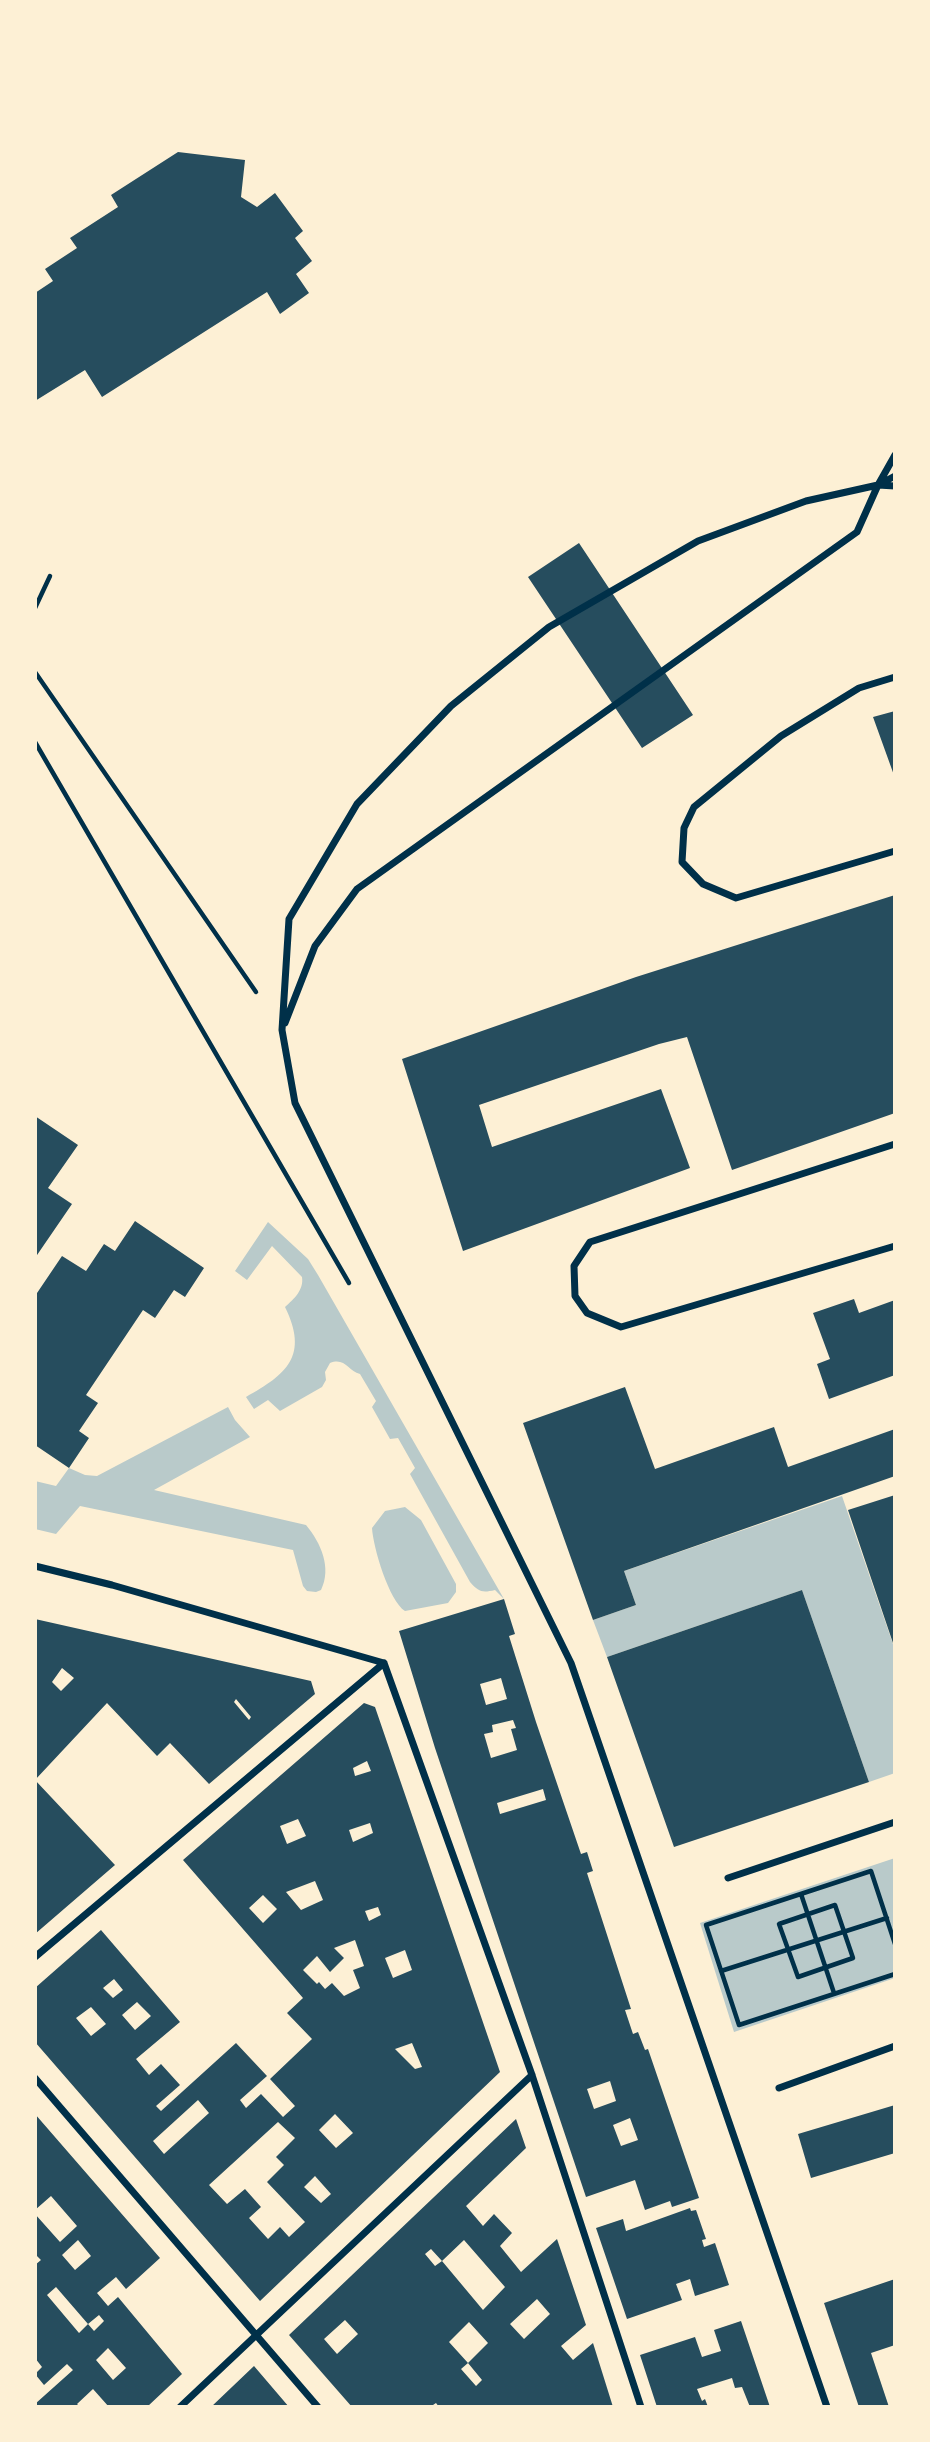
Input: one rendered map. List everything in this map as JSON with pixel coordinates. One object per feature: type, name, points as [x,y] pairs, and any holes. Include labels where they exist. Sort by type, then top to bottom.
[{"type":"street","points":[[282,1030],[315,946],[357,889],[857,532],[895,455]]},
{"type":"street","points":[[827,2407],[571,1663],[295,1102],[282,1030],[289,919],[357,804],[452,706],[549,627],[698,541],[806,501],[878,485],[895,476]]},
{"type":"street","points":[[878,485],[895,486]]},
{"type":"street","points":[[895,677],[859,688],[781,736],[694,807],[684,828],[682,862],[702,884],[736,898],[895,851]]},
{"type":"street","points":[[895,1144],[590,1242],[574,1266],[575,1296],[587,1313],[621,1326],[895,1246]]},
{"type":"street","points":[[35,1566],[112,1585],[384,1663]]},
{"type":"street","points":[[35,1957],[384,1663]]},
{"type":"street","points":[[384,1663],[532,2075],[641,2407]]},
{"type":"street","points":[[728,1878],[895,1822]]},
{"type":"street","points":[[779,2088],[895,2046]]},
{"type":"street","points":[[180,2407],[532,2075]]},
{"type":"street","points":[[35,2078],[318,2407]]},
{"type":"path","points":[[35,608],[50,576]]},
{"type":"path","points":[[35,671],[282,1030]]},
{"type":"path","points":[[35,744],[356,1294]]},
{"type":"path","points":[[895,1944],[871,1871],[706,1925],[739,2025],[895,1974]]},
{"type":"path","points":[[801,1894],[834,1993]]},
{"type":"path","points":[[835,1905],[845,1933],[853,1958],[798,1977],[779,1924],[835,1905]]},
{"type":"path","points":[[722,1971],[887,1919]]},
{"type":"shaded area","points":[[268,1222],[308,1259],[504,1599],[495,1590],[481,1591],[470,1582],[410,1474],[415,1468],[398,1438],[390,1439],[372,1407],[376,1401],[360,1374],[343,1363],[330,1363],[322,1387],[280,1411],[268,1400],[254,1409],[246,1397],[283,1371],[294,1351],[295,1338],[285,1307],[300,1290],[302,1277],[272,1246],[247,1280],[235,1271]]},
{"type":"shaded area","points":[[228,1407],[250,1437],[154,1490],[306,1525],[323,1556],[325,1573],[321,1590],[307,1591],[303,1586],[293,1550],[80,1506],[56,1534],[35,1529],[35,1481],[56,1486],[69,1468],[85,1475],[97,1476]]},
{"type":"shaded area","points":[[842,1496],[895,1650],[895,1773],[869,1782],[802,1590],[607,1657],[593,1620],[636,1605],[624,1571]]},
{"type":"shaded area","points":[[405,1507],[421,1520],[456,1584],[456,1592],[448,1603],[405,1611],[388,1585],[375,1548],[372,1528],[385,1511]]},
{"type":"shaded area","points":[[895,1858],[895,1978],[734,2032],[700,1923]]},
{"type":"building","points":[[178,152],[245,160],[241,197],[257,207],[275,193],[303,231],[295,238],[312,261],[296,274],[309,293],[280,314],[267,292],[102,397],[85,370],[35,401],[35,293],[53,281],[45,269],[77,248],[70,238],[118,207],[111,195]]},
{"type":"building","points":[[579,543],[693,715],[642,748],[528,577]]},
{"type":"building","points":[[895,711],[895,778],[873,717]]},
{"type":"building","points":[[895,895],[895,1113],[732,1170],[687,1037],[659,1044],[479,1105],[492,1147],[661,1089],[690,1168],[463,1251],[402,1059],[636,977]]},
{"type":"building","points":[[35,1116],[78,1145],[48,1188],[72,1204],[35,1258]]},
{"type":"building","points":[[135,1221],[204,1268],[185,1297],[174,1290],[155,1318],[143,1310],[86,1395],[98,1403],[79,1431],[89,1438],[69,1468],[35,1445],[35,1296],[62,1256],[86,1271],[104,1244],[115,1251]]},
{"type":"building","points":[[854,1299],[859,1313],[895,1300],[895,1375],[829,1399],[817,1364],[830,1359],[813,1313]]},
{"type":"building","points":[[625,1387],[655,1469],[774,1427],[788,1467],[895,1429],[895,1476],[624,1571],[636,1605],[593,1620],[523,1423]]},
{"type":"building","points":[[895,1495],[895,1649],[848,1510]]},
{"type":"building","points":[[802,1590],[869,1782],[674,1847],[607,1657]]},
{"type":"building","points":[[504,1599],[515,1634],[509,1636],[536,1722],[581,1854],[587,1852],[593,1871],[587,1873],[631,2009],[625,2010],[633,2034],[638,2032],[645,2050],[648,2049],[699,2198],[672,2207],[670,2201],[645,2210],[635,2180],[586,2197],[435,1748],[399,1631]],"holes":[[[501,1678],[507,1699],[486,1705],[480,1684]],[[513,1720],[516,1728],[511,1729],[517,1750],[491,1758],[484,1734],[493,1732],[492,1725]],[[543,1789],[546,1800],[500,1814],[497,1803]],[[610,2081],[616,2101],[594,2109],[587,2089]],[[630,2118],[638,2140],[621,2146],[613,2125]]]},
{"type":"building","points":[[35,1619],[311,1681],[315,1694],[209,1784],[170,1743],[157,1756],[107,1703],[35,1780]],"holes":[[[62,1668],[74,1678],[61,1691],[52,1682]],[[236,1699],[251,1717],[249,1720],[234,1702]]]},
{"type":"building","points":[[364,1703],[375,1707],[500,2072],[260,2301],[35,2042],[35,1988],[101,1930],[180,2022],[136,2059],[149,2075],[161,2064],[180,2085],[156,2106],[161,2111],[236,2043],[267,2076],[240,2100],[246,2108],[261,2094],[283,2117],[295,2106],[270,2079],[312,2039],[287,2013],[303,1998],[183,1860]],"holes":[[[367,1761],[371,1771],[355,1776],[353,1768]],[[298,1819],[306,1836],[287,1844],[280,1826]],[[370,1823],[373,1833],[353,1842],[349,1830]],[[315,1881],[323,1900],[301,1910],[286,1892]],[[263,1895],[277,1909],[263,1923],[249,1908]],[[378,1907],[381,1915],[369,1921],[365,1911]],[[355,1940],[364,1966],[353,1970],[360,1988],[344,1996],[332,1983],[325,1989],[303,1970],[317,1956],[330,1972],[344,1958],[334,1948]],[[405,1950],[412,1970],[393,1978],[385,1958]],[[114,1979],[123,1990],[113,1998],[103,1988]],[[137,2002],[151,2016],[135,2030],[122,2015]],[[91,2007],[106,2024],[91,2036],[76,2018]],[[412,2043],[422,2067],[415,2069],[395,2049]],[[198,2100],[209,2113],[164,2154],[153,2141]],[[335,2114],[353,2133],[336,2148],[319,2130]],[[278,2122],[295,2138],[276,2157],[284,2165],[267,2182],[305,2222],[289,2237],[280,2227],[268,2239],[249,2218],[261,2207],[245,2189],[227,2204],[209,2185]],[[315,2176],[331,2194],[321,2203],[304,2187]]]},
{"type":"building","points":[[35,1780],[115,1865],[35,1934]]},
{"type":"building","points":[[895,2105],[895,2153],[811,2178],[798,2134]]},
{"type":"building","points":[[35,2114],[160,2258],[126,2289],[116,2277],[97,2293],[108,2306],[118,2297],[182,2374],[147,2407],[109,2407],[93,2389],[77,2404],[80,2407],[35,2407],[35,2404],[73,2370],[67,2364],[44,2385],[35,2374],[42,2367],[35,2358],[35,2265],[41,2260],[35,2254],[35,2214],[60,2242],[77,2226],[51,2196],[35,2210]],"holes":[[[78,2240],[91,2256],[75,2270],[62,2255]],[[56,2287],[88,2324],[79,2333],[47,2295]],[[99,2315],[104,2321],[94,2331],[88,2324]],[[108,2348],[126,2368],[113,2380],[96,2360]]]},
{"type":"building","points":[[516,2119],[526,2148],[466,2206],[483,2226],[494,2214],[512,2233],[500,2246],[521,2272],[557,2239],[586,2325],[561,2346],[573,2360],[593,2343],[613,2407],[439,2407],[436,2403],[430,2407],[352,2407],[289,2335]],"holes":[[[464,2240],[505,2287],[483,2310],[442,2261]],[[431,2249],[442,2261],[435,2266],[425,2254]],[[537,2299],[550,2314],[524,2339],[510,2324]],[[345,2320],[358,2334],[337,2354],[324,2339]],[[469,2322],[488,2343],[468,2363],[449,2342]],[[468,2363],[482,2380],[476,2386],[461,2369]]]},
{"type":"building","points":[[690,2208],[691,2211],[696,2210],[706,2239],[702,2240],[704,2247],[715,2243],[729,2285],[695,2296],[690,2279],[676,2284],[682,2300],[627,2319],[596,2228],[623,2219],[626,2231]]},
{"type":"building","points":[[895,2279],[895,2345],[871,2353],[889,2407],[859,2407],[824,2303]]},
{"type":"building","points":[[741,2321],[770,2407],[750,2407],[742,2387],[735,2388],[732,2378],[697,2389],[708,2407],[657,2407],[640,2355],[695,2337],[702,2357],[721,2351],[714,2330]]},
{"type":"building","points":[[254,2366],[289,2407],[211,2407]]}]
